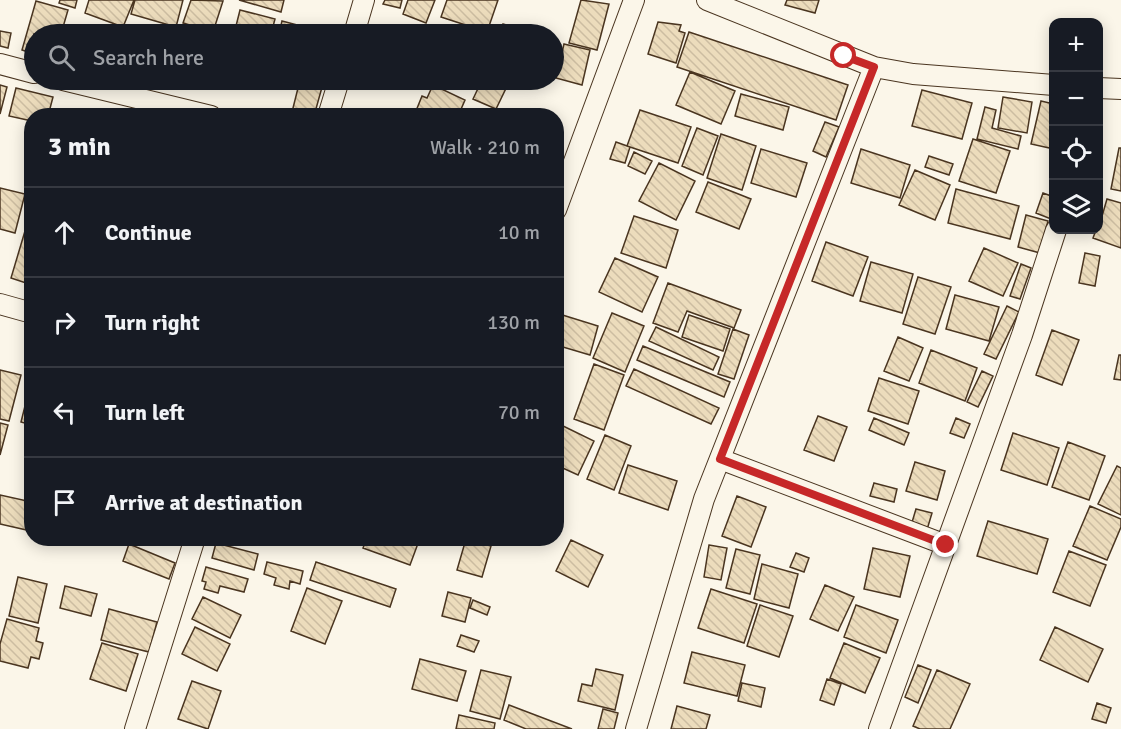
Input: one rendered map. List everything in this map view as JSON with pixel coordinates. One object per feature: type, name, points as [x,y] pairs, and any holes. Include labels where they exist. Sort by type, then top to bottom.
[{"type":"street","points":[[357,24],[364,0]]},
{"type":"street","points":[[564,188],[634,0]]},
{"type":"street","points":[[707,0],[874,67],[914,74],[1049,85]]},
{"type":"street","points":[[0,64],[24,70]]},
{"type":"street","points":[[636,729],[704,500],[874,67]]},
{"type":"street","points":[[104,90],[178,108]]},
{"type":"street","points":[[330,108],[336,90]]},
{"type":"street","points":[[879,729],[1022,335],[1055,234]]},
{"type":"street","points":[[0,304],[24,311]]},
{"type":"street","points":[[720,459],[946,545]]},
{"type":"street","points":[[135,729],[192,546]]},
{"type":"building","points":[[60,0],[77,0],[75,8],[59,3]]},
{"type":"building","points":[[89,0],[134,0],[124,24],[115,24],[85,13]]},
{"type":"building","points":[[135,0],[183,0],[177,24],[166,24],[131,14]]},
{"type":"building","points":[[191,0],[223,1],[216,24],[183,23]]},
{"type":"building","points":[[239,0],[284,0],[281,12]]},
{"type":"building","points":[[385,0],[402,0],[400,8],[383,4]]},
{"type":"building","points":[[408,0],[435,0],[426,23],[403,14]]},
{"type":"building","points":[[447,0],[498,0],[490,24],[462,24],[441,17]]},
{"type":"building","points":[[581,0],[609,4],[597,50],[569,43]]},
{"type":"building","points":[[787,0],[819,0],[815,13],[785,5]]},
{"type":"building","points":[[36,1],[68,10],[64,24],[29,24]]},
{"type":"building","points":[[240,10],[275,19],[274,24],[236,24]]},
{"type":"building","points":[[658,22],[681,25],[679,31],[685,33],[676,63],[648,54]]},
{"type":"building","points":[[0,31],[11,33],[8,48],[0,46]]},
{"type":"building","points":[[689,32],[848,85],[836,120],[677,67]]},
{"type":"building","points":[[564,44],[590,50],[582,85],[564,80]]},
{"type":"building","points":[[690,72],[735,91],[721,124],[676,105]]},
{"type":"building","points":[[0,85],[7,87],[0,114]]},
{"type":"building","points":[[16,88],[53,97],[50,108],[24,108],[24,119],[9,116]]},
{"type":"building","points":[[298,90],[321,90],[316,108],[293,108]]},
{"type":"building","points":[[431,90],[444,90],[465,100],[462,108],[417,108],[422,96],[427,98]]},
{"type":"building","points":[[477,90],[505,90],[496,108],[473,99]]},
{"type":"building","points":[[922,90],[972,103],[962,139],[912,126]]},
{"type":"building","points":[[741,94],[789,107],[783,130],[735,116]]},
{"type":"building","points":[[1003,97],[1032,102],[1027,133],[998,128]]},
{"type":"building","points":[[1041,101],[1049,103],[1049,148],[1031,144]]},
{"type":"building","points":[[985,107],[996,110],[992,128],[1021,136],[1018,149],[977,139]]},
{"type":"building","points":[[640,110],[691,127],[678,163],[627,146]]},
{"type":"building","points":[[825,122],[839,127],[826,157],[813,151]]},
{"type":"building","points":[[697,128],[718,136],[703,175],[682,166]]},
{"type":"building","points":[[721,134],[756,146],[742,190],[707,178]]},
{"type":"building","points":[[973,139],[1010,151],[996,193],[959,181]]},
{"type":"building","points":[[616,142],[630,147],[625,163],[610,159]]},
{"type":"building","points":[[1119,148],[1121,148],[1121,191],[1111,189]]},
{"type":"building","points":[[761,149],[807,163],[796,197],[751,183]]},
{"type":"building","points":[[861,149],[910,165],[900,198],[851,183]]},
{"type":"building","points":[[634,152],[652,161],[645,174],[628,166]]},
{"type":"building","points":[[929,156],[953,164],[949,175],[925,167]]},
{"type":"building","points":[[659,163],[695,181],[676,220],[639,201]]},
{"type":"building","points":[[915,170],[950,185],[935,220],[899,205]]},
{"type":"building","points":[[708,182],[751,199],[739,229],[696,212]]},
{"type":"building","points":[[0,188],[24,194],[15,233],[0,229]]},
{"type":"building","points":[[956,189],[1019,206],[1010,239],[948,223]]},
{"type":"building","points":[[1043,193],[1049,195],[1049,218],[1036,213]]},
{"type":"building","points":[[1107,199],[1121,203],[1121,248],[1093,238],[1094,234],[1103,234],[1103,213]]},
{"type":"building","points":[[1026,215],[1048,221],[1040,253],[1018,247]]},
{"type":"building","points":[[634,216],[678,230],[666,268],[621,253]]},
{"type":"building","points":[[24,234],[24,282],[11,278]]},
{"type":"building","points":[[826,242],[868,257],[853,296],[812,281]]},
{"type":"building","points":[[984,248],[1018,263],[1003,296],[969,281]]},
{"type":"building","points":[[1085,253],[1100,256],[1095,286],[1079,283]]},
{"type":"building","points":[[615,258],[658,277],[642,312],[599,292]]},
{"type":"building","points":[[871,262],[913,274],[902,313],[860,301]]},
{"type":"building","points":[[1021,264],[1031,268],[1020,299],[1010,296]]},
{"type":"building","points":[[918,277],[951,287],[935,334],[903,324]]},
{"type":"building","points":[[668,283],[741,310],[734,328],[687,311],[678,332],[653,323]]},
{"type":"building","points":[[955,295],[999,307],[989,341],[946,329]]},
{"type":"building","points":[[1007,306],[1019,312],[996,359],[984,354]]},
{"type":"building","points":[[612,313],[644,326],[625,372],[593,358]]},
{"type":"building","points":[[564,315],[598,326],[590,355],[564,347]]},
{"type":"building","points":[[689,315],[730,329],[723,351],[682,337]]},
{"type":"building","points":[[656,327],[719,357],[713,370],[649,341]]},
{"type":"building","points":[[733,329],[749,335],[734,379],[718,374]]},
{"type":"building","points":[[1052,330],[1079,340],[1062,385],[1036,375]]},
{"type":"building","points":[[898,337],[923,348],[909,381],[884,371]]},
{"type":"building","points":[[643,346],[730,382],[724,397],[637,360]]},
{"type":"building","points":[[931,350],[977,368],[965,401],[919,383]]},
{"type":"building","points":[[1119,355],[1121,355],[1121,380],[1114,379]]},
{"type":"building","points":[[594,364],[624,375],[604,430],[574,419]]},
{"type":"building","points":[[634,369],[719,408],[711,424],[626,386]]},
{"type":"building","points":[[0,370],[21,375],[9,421],[0,419]]},
{"type":"building","points":[[982,371],[993,376],[978,407],[967,402]]},
{"type":"building","points":[[879,378],[919,391],[908,424],[868,411]]},
{"type":"building","points":[[818,416],[847,427],[834,461],[804,450]]},
{"type":"building","points":[[874,418],[909,433],[904,445],[869,430]]},
{"type":"building","points":[[956,418],[970,424],[964,438],[950,433]]},
{"type":"building","points":[[0,423],[8,425],[0,455]]},
{"type":"building","points":[[564,426],[594,441],[578,475],[564,469]]},
{"type":"building","points":[[1013,433],[1059,448],[1047,485],[1001,470]]},
{"type":"building","points":[[605,435],[631,446],[614,490],[587,479]]},
{"type":"building","points":[[1068,442],[1105,456],[1089,500],[1052,487]]},
{"type":"building","points":[[915,462],[945,471],[937,500],[906,491]]},
{"type":"building","points":[[628,465],[677,481],[668,510],[619,493]]},
{"type":"building","points":[[1117,466],[1121,468],[1121,515],[1098,504]]},
{"type":"building","points":[[874,483],[897,489],[894,502],[870,496]]},
{"type":"building","points":[[0,495],[24,500],[24,529],[0,524]]},
{"type":"building","points":[[737,496],[766,507],[751,547],[722,536]]},
{"type":"building","points":[[1090,506],[1121,519],[1121,527],[1107,560],[1073,546]]},
{"type":"building","points":[[916,509],[932,513],[926,533],[910,529]]},
{"type":"building","points":[[988,521],[1048,539],[1037,574],[977,556]]},
{"type":"building","points":[[571,540],[603,555],[588,587],[556,571]]},
{"type":"building","points":[[709,545],[727,548],[721,580],[704,577]]},
{"type":"building","points":[[128,546],[134,546],[175,563],[169,579],[123,561]]},
{"type":"building","points":[[215,546],[227,546],[258,554],[254,570],[212,558]]},
{"type":"building","points":[[364,546],[417,546],[410,565],[363,548]]},
{"type":"building","points":[[464,546],[491,546],[482,577],[457,570]]},
{"type":"building","points":[[873,548],[910,556],[900,597],[864,589]]},
{"type":"building","points":[[736,549],[760,555],[750,594],[726,588]]},
{"type":"building","points":[[1069,551],[1106,565],[1090,606],[1053,592]]},
{"type":"building","points":[[796,553],[809,558],[804,572],[790,567]]},
{"type":"building","points":[[267,562],[303,571],[300,584],[290,581],[289,589],[274,585],[276,578],[264,574]]},
{"type":"building","points":[[316,562],[396,589],[390,607],[310,580]]},
{"type":"building","points":[[762,564],[798,574],[789,608],[754,599]]},
{"type":"building","points":[[206,567],[248,579],[244,592],[220,586],[218,593],[204,589],[206,582],[202,581]]},
{"type":"building","points":[[18,577],[47,584],[38,623],[9,616]]},
{"type":"building","points":[[825,585],[854,597],[838,631],[810,619]]},
{"type":"building","points":[[65,586],[97,594],[91,616],[60,608]]},
{"type":"building","points":[[307,588],[342,601],[325,644],[291,631]]},
{"type":"building","points":[[711,589],[757,604],[744,643],[698,628]]},
{"type":"building","points":[[448,592],[471,598],[465,622],[442,616]]},
{"type":"building","points":[[203,597],[241,615],[230,638],[192,619]]},
{"type":"building","points":[[473,600],[490,607],[487,615],[470,608]]},
{"type":"building","points":[[760,605],[793,616],[779,657],[747,646]]},
{"type":"building","points":[[856,605],[898,620],[886,653],[844,637]]},
{"type":"building","points":[[109,609],[157,622],[149,652],[101,640]]},
{"type":"building","points":[[7,619],[39,628],[36,641],[43,643],[39,659],[31,657],[28,668],[0,661],[0,644]]},
{"type":"building","points":[[195,627],[230,644],[217,671],[182,654]]},
{"type":"building","points":[[1055,627],[1103,649],[1088,682],[1040,660]]},
{"type":"building","points":[[461,635],[479,641],[474,652],[457,646]]},
{"type":"building","points":[[102,643],[138,654],[126,691],[90,679]]},
{"type":"building","points":[[844,643],[880,658],[865,693],[830,678]]},
{"type":"building","points":[[692,652],[745,665],[737,696],[684,683]]},
{"type":"building","points":[[420,659],[466,671],[457,701],[412,689]]},
{"type":"building","points":[[918,665],[931,670],[918,703],[905,697]]},
{"type":"building","points":[[596,669],[623,675],[615,710],[578,701],[582,684],[592,686]]},
{"type":"building","points":[[481,670],[511,677],[500,719],[470,711]]},
{"type":"building","points":[[937,670],[970,684],[950,729],[920,729],[913,726]]},
{"type":"building","points":[[827,679],[841,684],[834,705],[820,700]]},
{"type":"building","points":[[192,681],[221,691],[208,729],[178,719]]},
{"type":"building","points":[[742,683],[765,688],[761,707],[738,701]]},
{"type":"building","points":[[1097,703],[1111,708],[1106,723],[1092,719]]},
{"type":"building","points":[[509,705],[572,729],[526,729],[504,720]]},
{"type":"building","points":[[677,706],[710,715],[706,729],[671,729]]},
{"type":"building","points":[[603,709],[618,713],[614,729],[598,729]]},
{"type":"building","points":[[459,715],[495,723],[494,729],[456,729]]},
{"type":"route","points":[[844,56],[874,67],[720,459],[946,545]]}]
